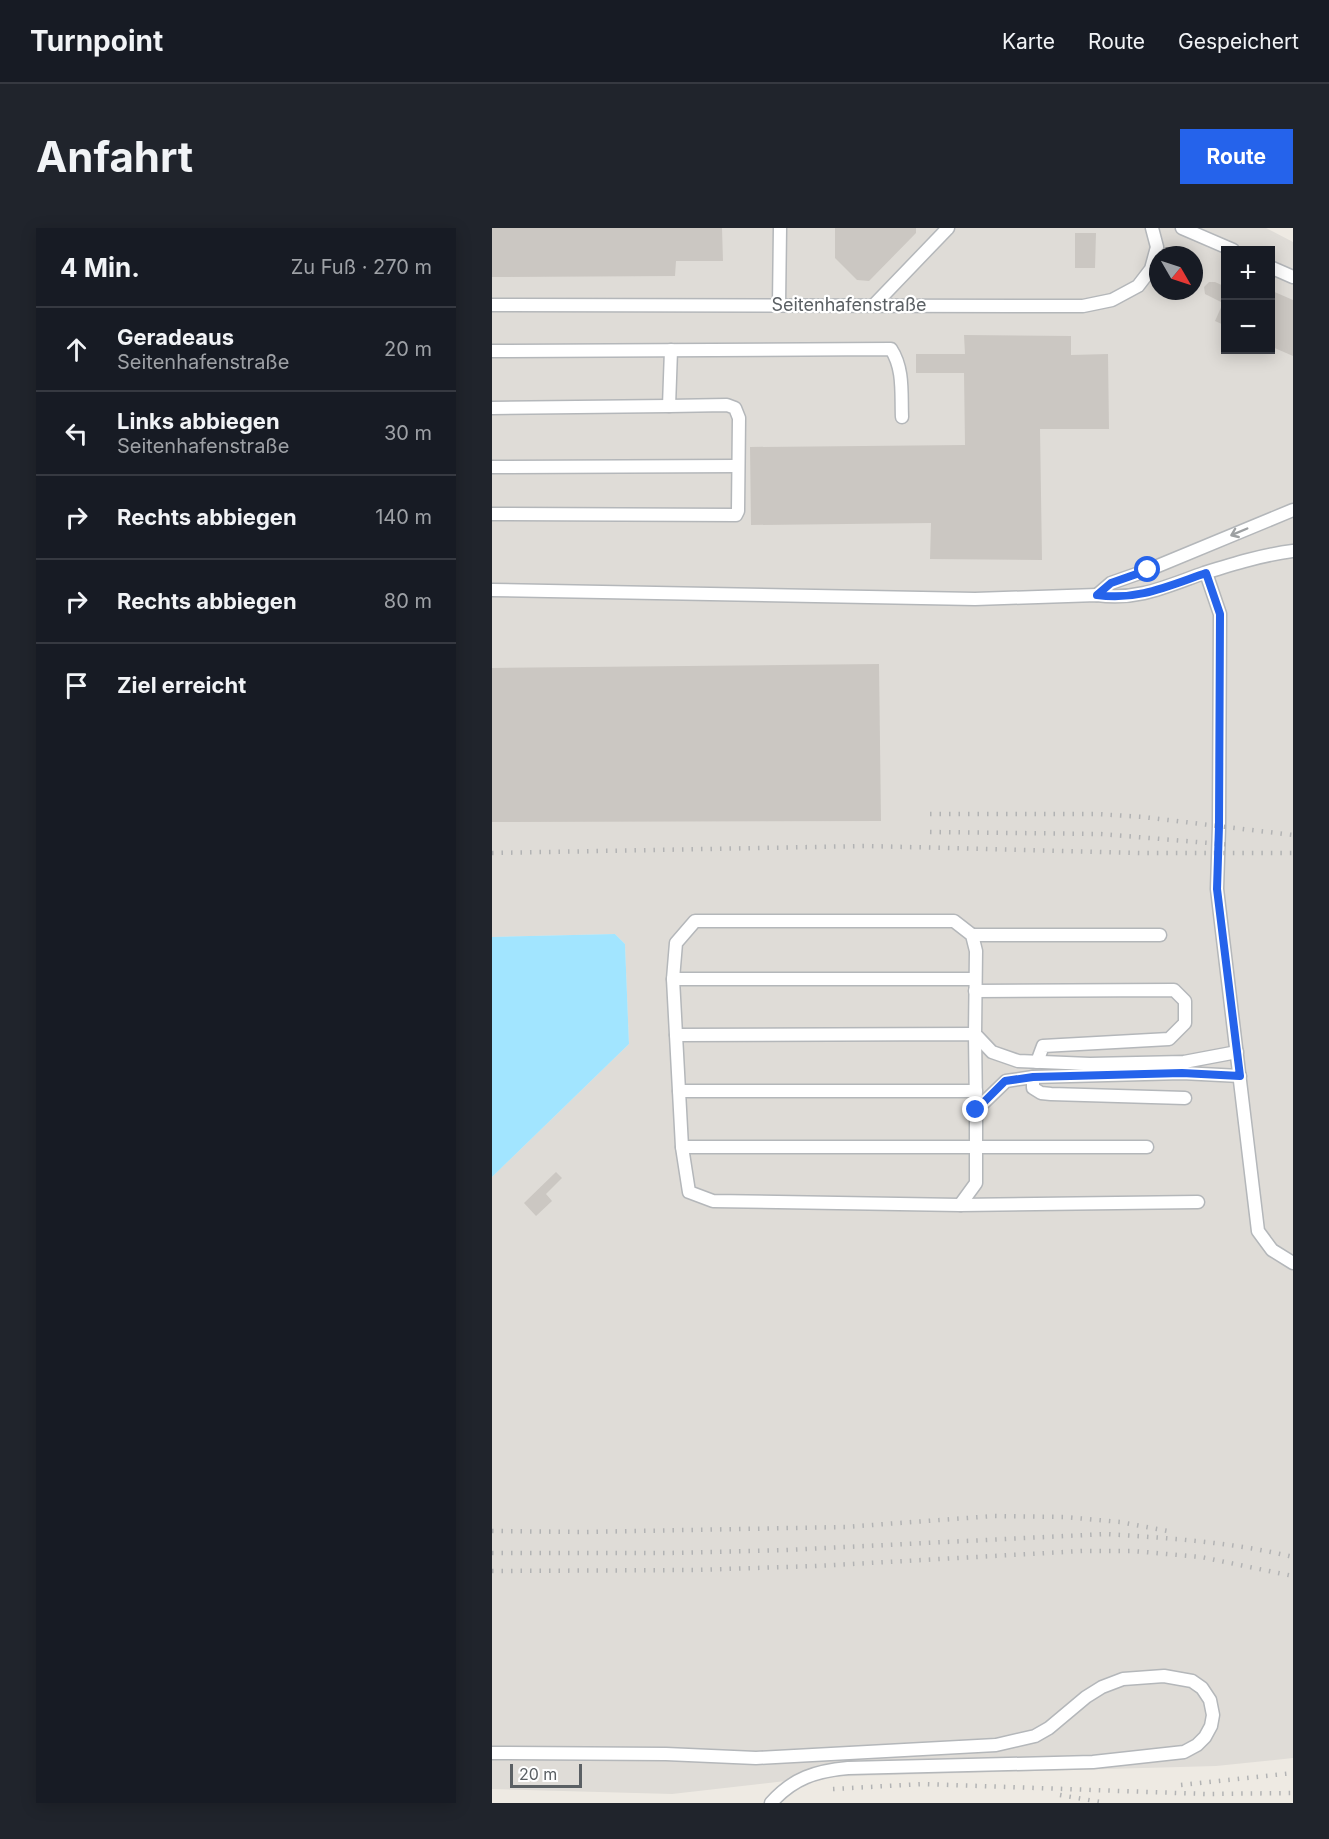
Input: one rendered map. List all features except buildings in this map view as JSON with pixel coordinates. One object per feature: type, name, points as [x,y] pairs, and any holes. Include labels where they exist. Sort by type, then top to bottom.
[{"type":"lane","points":[[779,305],[780,228]]},
{"type":"lane","points":[[874,305],[948,228]]},
{"type":"lane","name":"Seitenhafenstraße","points":[[492,304],[1083,306],[1112,300],[1138,286],[1151,268],[1157,247],[1152,228]]},
{"type":"lane","points":[[1182,228],[1224,246]]},
{"type":"lane","points":[[1275,269],[1293,278]]},
{"type":"lane","points":[[492,351],[891,348],[900,368],[902,417]]},
{"type":"lane","points":[[669,406],[671,350]]},
{"type":"lane","points":[[492,408],[727,405],[735,408],[739,418],[738,511],[734,516],[492,514]]},
{"type":"lane","points":[[492,467],[738,466]]},
{"type":"lane","points":[[1097,595],[1111,583],[1293,510]]},
{"type":"lane","points":[[492,590],[975,599],[1097,595],[1117,598],[1148,593],[1264,555],[1293,551]]},
{"type":"lane","points":[[1206,573],[1220,614],[1217,889],[1258,1231],[1272,1250],[1293,1263]]},
{"type":"lane","points":[[1160,935],[972,935],[954,921],[695,921],[676,943],[674,979],[682,1147],[689,1192],[713,1201],[960,1205],[1198,1202]]},
{"type":"lane","points":[[960,1205],[976,1183],[976,951],[972,935]]},
{"type":"lane","points":[[674,979],[1174,990],[1185,1001],[1185,1023],[1169,1039],[1043,1046],[1037,1062]]},
{"type":"lane","points":[[676,1035],[975,1034],[992,1052],[1018,1062],[1185,1062],[1237,1052]]},
{"type":"lane","points":[[976,1110],[1005,1081],[1033,1077],[1182,1073],[1240,1076]]},
{"type":"lane","points":[[1033,1077],[1033,1088],[1051,1094],[1185,1098]]},
{"type":"lane","points":[[679,1091],[976,1091]]},
{"type":"lane","points":[[682,1147],[1147,1147]]},
{"type":"lane","points":[[492,1753],[666,1754],[756,1758],[996,1745],[1035,1736],[1049,1728],[1086,1697],[1102,1687],[1123,1679],[1164,1676],[1182,1678],[1202,1688],[1210,1700],[1213,1715],[1211,1726],[1197,1745],[1184,1752],[1093,1762],[848,1768],[821,1771],[807,1776],[778,1794],[771,1803]]},
{"type":"shaded area","points":[[492,228],[1266,228],[1293,242],[1293,1758],[1216,1766],[820,1777],[672,1794],[492,1789],[492,1177],[629,1044],[625,944],[615,934],[492,937]]},
{"type":"water","points":[[615,934],[625,944],[629,1044],[492,1177],[492,937]]},
{"type":"railway","points":[[930,814],[1097,814],[1143,817],[1293,835]]},
{"type":"railway","points":[[930,832],[1101,834],[1233,845]]},
{"type":"railway","points":[[492,853],[867,846],[1142,853],[1293,853]]},
{"type":"railway","points":[[492,1531],[584,1532],[845,1527],[994,1516],[1065,1517],[1120,1522],[1168,1531]]},
{"type":"railway","points":[[492,1553],[669,1553],[786,1550],[1105,1534],[1223,1544],[1293,1557]]},
{"type":"railway","points":[[492,1571],[695,1570],[816,1566],[1082,1551],[1133,1551],[1201,1557],[1293,1576]]},
{"type":"railway","points":[[1181,1785],[1293,1773]]},
{"type":"railway","points":[[833,1789],[923,1784],[1206,1794],[1293,1793]]},
{"type":"railway","points":[[1060,1795],[1106,1803]]},
{"type":"route","points":[[976,1110],[1005,1081],[1033,1077],[1182,1073],[1240,1076],[1217,889],[1220,614],[1206,573],[1148,593],[1117,598],[1097,595],[1111,583],[1148,570]]}]
